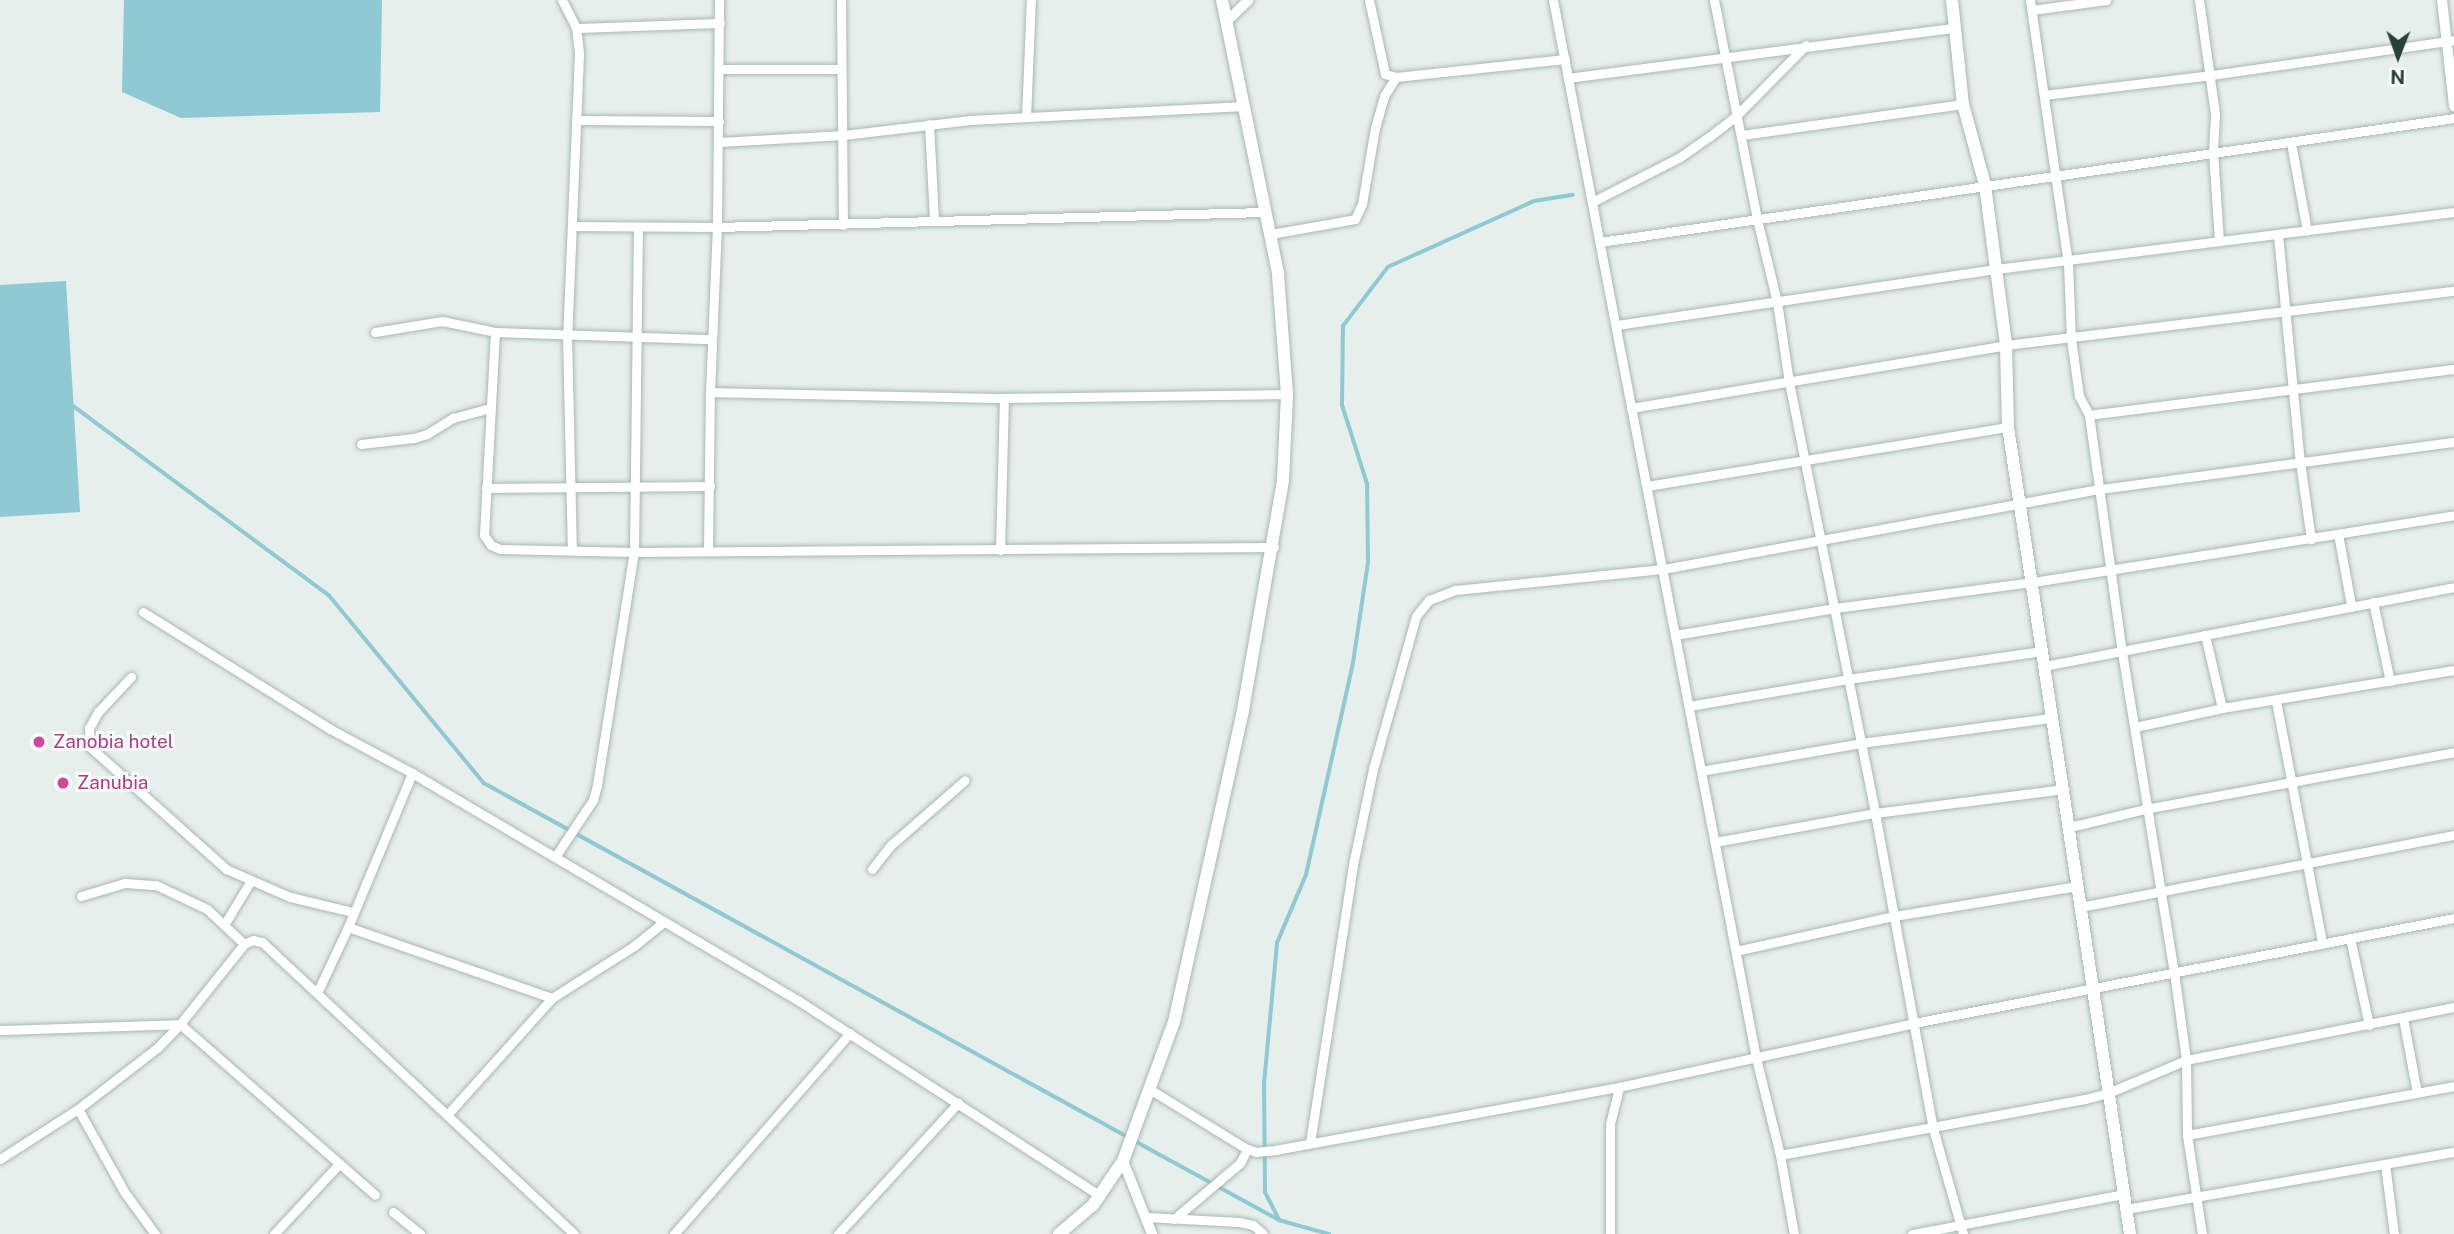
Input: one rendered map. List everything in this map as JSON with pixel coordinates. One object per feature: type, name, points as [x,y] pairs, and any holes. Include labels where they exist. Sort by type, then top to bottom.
[{"type":"main road","points":[[1059,1234],[1100,1196],[1126,1157],[1174,1022],[1194,940],[1274,547],[1283,481],[1287,394],[1278,273],[1222,0]]},
{"type":"main road","points":[[1952,0],[1963,104],[1985,185],[2006,345],[2008,427],[2130,1234]]},
{"type":"street","points":[[562,0],[576,28],[579,54],[567,335],[572,549]]},
{"type":"street","points":[[708,551],[711,339],[719,142],[719,0]]},
{"type":"street","points":[[841,0],[843,225]]},
{"type":"street","points":[[1026,117],[1031,0]]},
{"type":"street","points":[[1227,21],[1249,0]]},
{"type":"street","points":[[1369,0],[1385,74],[1396,77],[1565,59]]},
{"type":"street","points":[[1553,0],[1756,1058],[1780,1155],[1794,1234]]},
{"type":"street","points":[[1714,0],[1757,219],[1777,302],[1789,382],[1875,813],[1932,1125],[1963,1234]]},
{"type":"street","points":[[2106,0],[2031,5],[2053,174],[2068,262],[2071,339],[2079,397],[2089,415],[2113,569],[2122,652],[2150,808],[2174,972],[2186,1059],[2187,1135],[2202,1234]]},
{"type":"street","points":[[2199,0],[2212,75],[2216,133],[2213,151],[2219,241]]},
{"type":"street","points":[[2442,0],[2451,40],[2454,106]]},
{"type":"street","points":[[576,28],[720,23]]},
{"type":"street","points":[[1568,78],[1725,55],[1954,28]]},
{"type":"street","points":[[2044,95],[2212,75],[2451,40]]},
{"type":"street","points":[[1592,202],[1680,157],[1737,115],[1806,45]]},
{"type":"street","points":[[720,69],[841,69]]},
{"type":"street","points":[[1270,234],[1354,219],[1362,204],[1375,128],[1384,96],[1396,77]]},
{"type":"street","points":[[1742,135],[1963,104]]},
{"type":"street","points":[[719,142],[844,135],[929,124],[1026,117],[1245,106]]},
{"type":"street","points":[[1600,242],[2053,174],[2213,151],[2291,143],[2454,118]]},
{"type":"street","points":[[576,120],[719,121]]},
{"type":"street","points":[[929,124],[934,221]]},
{"type":"street","points":[[2291,143],[2308,231]]},
{"type":"street","points":[[572,226],[717,228],[1266,212]]},
{"type":"street","points":[[1616,324],[1996,269],[2454,212]]},
{"type":"street","points":[[555,858],[593,800],[597,785],[634,552],[638,229]]},
{"type":"street","points":[[2278,235],[2300,462],[2311,539]]},
{"type":"street","points":[[1632,408],[2006,345],[2454,291]]},
{"type":"street","points":[[375,332],[442,321],[495,332],[711,339]]},
{"type":"street","points":[[495,332],[484,536],[491,545],[500,549],[634,552],[1274,547]]},
{"type":"street","points":[[2089,415],[2454,369]]},
{"type":"street","points":[[710,392],[1004,398],[1287,394]]},
{"type":"street","points":[[1000,550],[1004,398]]},
{"type":"street","points":[[360,444],[427,434],[453,418],[491,408]]},
{"type":"street","points":[[1647,486],[1804,458],[2008,427]]},
{"type":"street","points":[[1310,1143],[1353,860],[1373,769],[1416,616],[1429,600],[1455,590],[1662,569],[2020,506],[2100,489],[2454,442]]},
{"type":"street","points":[[486,488],[570,485],[710,486]]},
{"type":"street","points":[[1675,635],[1835,608],[2033,582],[2454,515]]},
{"type":"street","points":[[2338,534],[2351,606]]},
{"type":"street","points":[[2044,666],[2454,587]]},
{"type":"street","points":[[2373,602],[2390,681]]},
{"type":"street","points":[[143,612],[319,722],[412,773],[849,1033],[1100,1196]]},
{"type":"street","points":[[2205,635],[2222,708]]},
{"type":"street","points":[[1689,706],[1848,679],[2042,651]]},
{"type":"street","points":[[2135,727],[2222,708],[2454,670]]},
{"type":"street","points":[[131,677],[98,712],[89,728],[90,747],[226,869],[250,882],[290,897],[353,912]]},
{"type":"street","points":[[2276,701],[2322,943]]},
{"type":"street","points":[[1701,771],[1861,743],[2052,718]]},
{"type":"street","points":[[2070,827],[2150,808],[2454,752]]},
{"type":"street","points":[[317,993],[348,927],[412,773]]},
{"type":"street","points":[[872,869],[891,845],[965,780]]},
{"type":"street","points":[[1715,842],[1875,813],[2064,789]]},
{"type":"street","points":[[2080,907],[2162,889],[2454,835]]},
{"type":"street","points":[[224,925],[250,882]]},
{"type":"street","points":[[80,896],[125,883],[156,885],[185,896],[207,909],[244,944]]},
{"type":"street","points":[[1736,951],[1894,916],[2078,886]]},
{"type":"street","points":[[1151,1090],[1251,1151],[1275,1150],[1619,1087],[1914,1023],[2454,918]]},
{"type":"street","points":[[447,1115],[552,998],[634,946],[664,922]]},
{"type":"street","points":[[348,927],[552,998]]},
{"type":"street","points":[[2350,938],[2369,1025]]},
{"type":"street","points":[[0,1159],[78,1109],[157,1048],[180,1024],[244,944],[262,942],[574,1234]]},
{"type":"street","points":[[1780,1155],[2108,1093],[2186,1059],[2454,1007]]},
{"type":"street","points":[[2403,1018],[2417,1093]]},
{"type":"street","points":[[0,1030],[180,1024],[375,1195]]},
{"type":"street","points":[[674,1234],[849,1033]]},
{"type":"street","points":[[2187,1135],[2454,1086]]},
{"type":"street","points":[[1610,1234],[1610,1124],[1619,1087]]},
{"type":"street","points":[[838,1234],[958,1103]]},
{"type":"street","points":[[78,1109],[149,1232]]},
{"type":"street","points":[[1174,1219],[1251,1151]]},
{"type":"street","points":[[2126,1209],[2454,1152]]},
{"type":"street","points":[[1126,1157],[1152,1234]]},
{"type":"street","points":[[274,1234],[339,1164]]},
{"type":"street","points":[[2385,1164],[2393,1234]]},
{"type":"street","points":[[1912,1234],[2124,1194]]},
{"type":"street","points":[[393,1212],[420,1234]]},
{"type":"street","points":[[1147,1217],[1239,1222],[1253,1225],[1263,1234]]},
{"type":"water","points":[[124,0],[382,0],[380,112],[181,118],[122,92]]},
{"type":"water","points":[[66,281],[80,512],[0,517],[0,285]]},
{"type":"waterway","points":[[1279,1220],[1265,1193],[1264,1084],[1277,943],[1306,875],[1353,663],[1368,563],[1367,484],[1342,405],[1343,326],[1388,267],[1534,201],[1573,195]]},
{"type":"waterway","points":[[72,405],[329,595],[484,783],[1128,1137]]},
{"type":"waterway","points":[[1135,1141],[1279,1220],[1329,1234]]},
{"type":"place","name":"Zanobia hotel","points":[[39,742]]},
{"type":"place","name":"Zanubia","points":[[63,783]]}]
